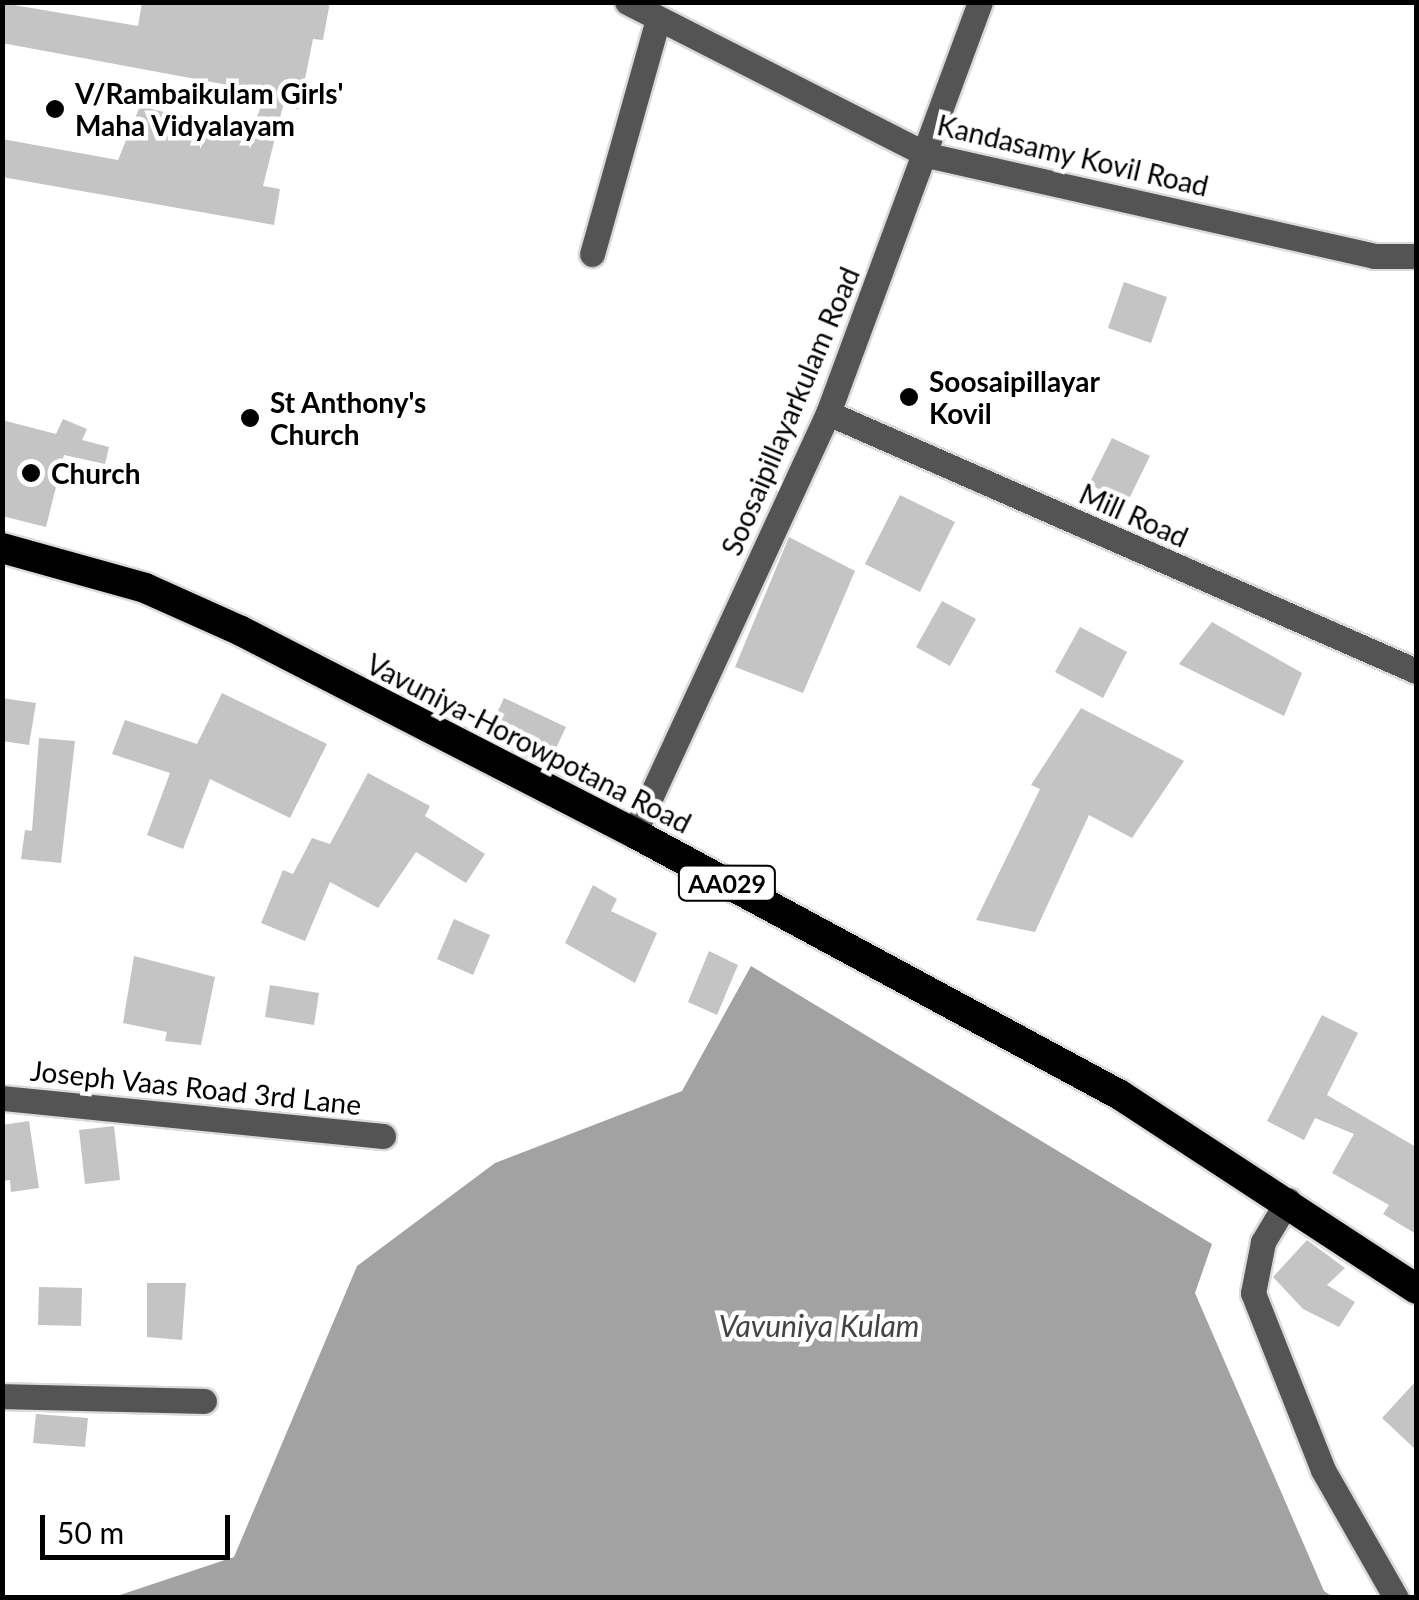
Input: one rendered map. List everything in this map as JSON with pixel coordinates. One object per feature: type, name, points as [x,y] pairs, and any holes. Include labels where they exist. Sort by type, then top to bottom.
[{"type":"highway","name":"Vavuniya-Horowpotana Road","points":[[2,548],[145,588],[225,624],[634,834],[1120,1095],[1288,1200],[1416,1289]]},
{"type":"street","name":"Kandasamy Kovil Road","points":[[627,2],[656,22],[928,154],[1374,256],[1416,256]]},
{"type":"street","name":"Soosaipillayarkulam Road","points":[[634,834],[828,413],[928,154],[980,2]]},
{"type":"street","points":[[592,254],[656,22]]},
{"type":"street","name":"Mill Road","points":[[828,413],[1416,671]]},
{"type":"street","name":"Joseph Vaas Road 3rd Lane","points":[[2,1098],[383,1136]]},
{"type":"street","points":[[1288,1200],[1264,1242],[1253,1293],[1323,1470],[1396,1598]]},
{"type":"street","points":[[2,1396],[204,1401]]},
{"type":"water","name":"Vavuniya Kulam","points":[[751,966],[1212,1244],[1195,1293],[1324,1591],[1333,1597],[114,1597],[234,1557],[357,1266],[495,1163],[682,1091]]},
{"type":"building","points":[[142,2],[330,2],[323,40],[313,39],[299,109],[283,106],[263,186],[280,189],[274,225],[2,177],[2,139],[118,160],[140,106],[251,134],[266,92],[2,43],[2,3],[138,26]]},
{"type":"building","points":[[1124,282],[1167,297],[1151,343],[1108,328]]},
{"type":"building","name":"Church","points":[[63,419],[87,429],[82,440],[109,447],[105,464],[64,455],[46,527],[2,516],[2,420],[56,434]]},
{"type":"building","points":[[1112,438],[1150,456],[1127,503],[1089,484]]},
{"type":"building","points":[[900,495],[955,522],[920,592],[865,564]]},
{"type":"building","points":[[789,537],[855,571],[803,693],[735,667]]},
{"type":"building","points":[[942,601],[976,619],[950,666],[916,647]]},
{"type":"building","points":[[1212,622],[1302,673],[1284,716],[1179,664]]},
{"type":"building","points":[[1080,627],[1127,652],[1103,698],[1055,672]]},
{"type":"building","points":[[222,693],[327,744],[290,818],[210,779],[183,849],[147,835],[170,773],[112,754],[125,720],[197,744]]},
{"type":"building","points":[[2,698],[36,703],[29,745],[2,741]]},
{"type":"building","points":[[504,698],[566,727],[547,767],[486,736]]},
{"type":"building","points":[[1081,708],[1184,761],[1132,838],[1089,815],[1035,932],[976,920],[1040,789],[1031,785]]},
{"type":"building","points":[[39,738],[75,741],[61,863],[21,859],[25,830],[32,831]]},
{"type":"building","points":[[368,773],[430,806],[425,816],[485,854],[466,883],[416,852],[378,908],[330,882],[305,941],[261,923],[283,870],[293,874],[312,838],[330,844]]},
{"type":"building","points":[[593,885],[617,899],[611,911],[657,933],[635,983],[565,943]]},
{"type":"building","points":[[454,919],[490,935],[473,975],[437,959]]},
{"type":"building","points":[[709,951],[738,965],[717,1015],[688,1002]]},
{"type":"building","points":[[134,956],[215,977],[201,1045],[165,1041],[167,1032],[123,1023]]},
{"type":"building","points":[[270,985],[319,993],[314,1025],[265,1017]]},
{"type":"building","points":[[1322,1015],[1358,1033],[1327,1095],[1416,1147],[1416,1234],[1383,1214],[1389,1205],[1332,1173],[1354,1134],[1315,1118],[1304,1140],[1267,1121]]},
{"type":"building","points":[[29,1121],[39,1188],[11,1192],[10,1180],[2,1181],[2,1125]]},
{"type":"building","points":[[114,1126],[120,1180],[85,1184],[79,1130]]},
{"type":"building","points":[[1307,1240],[1345,1268],[1327,1285],[1355,1302],[1339,1327],[1303,1309],[1273,1277]]},
{"type":"building","points":[[147,1283],[186,1283],[182,1340],[147,1337]]},
{"type":"building","points":[[39,1287],[82,1288],[81,1326],[38,1325]]},
{"type":"building","points":[[1416,1381],[1416,1450],[1382,1418]]},
{"type":"building","points":[[36,1414],[88,1418],[85,1447],[33,1443]]},
{"type":"place","name":"V/Rambaikulam Girls' Maha Vidyalayam","points":[[55,109]]},
{"type":"place","name":"Soosaipillayar Kovil","points":[[909,397]]},
{"type":"place","name":"St Anthony's Church","points":[[250,418]]},
{"type":"place","name":"Church","points":[[31,473]]}]
